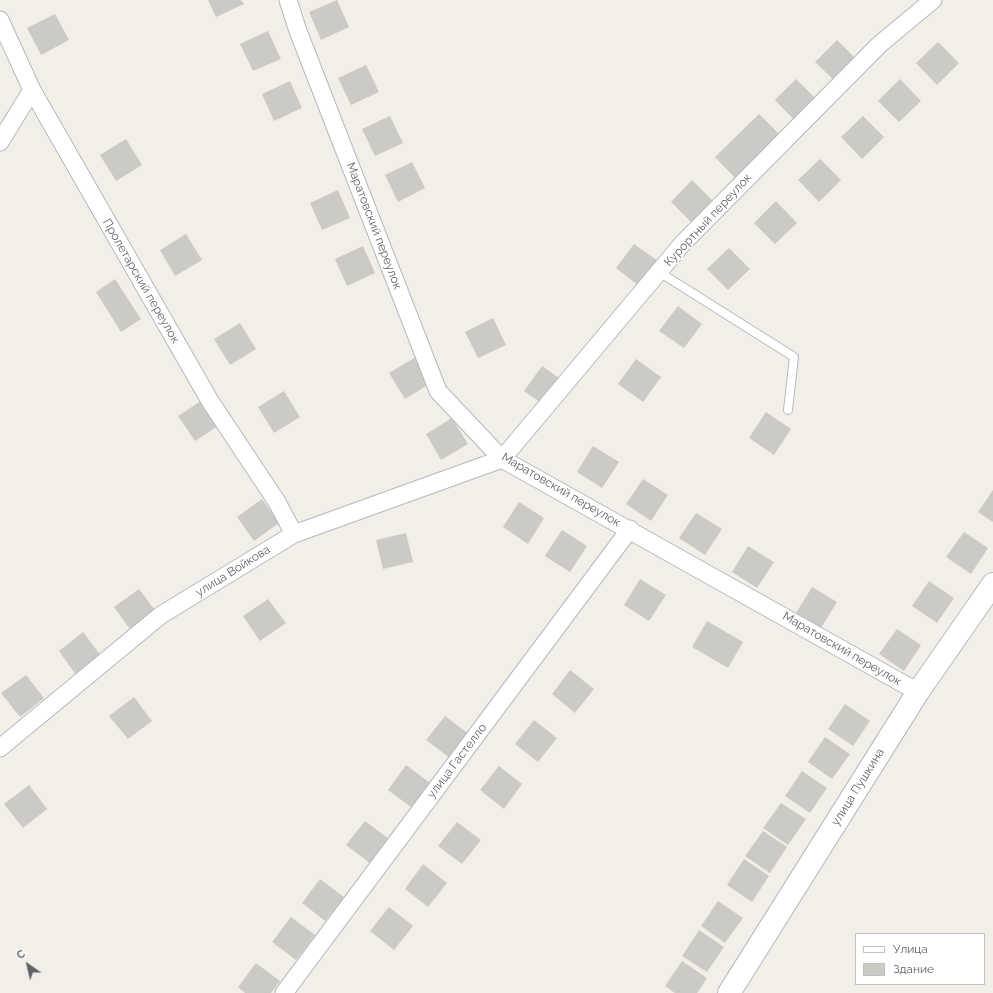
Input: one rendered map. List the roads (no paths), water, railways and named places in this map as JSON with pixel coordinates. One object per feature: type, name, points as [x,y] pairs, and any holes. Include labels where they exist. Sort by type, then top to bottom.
[{"type":"street","name":"Маратовский переулок","points":[[288,0],[300,38],[438,391],[502,459],[630,529],[918,692]]},
{"type":"street","name":"Курортный переулок","points":[[502,459],[683,243],[880,44],[933,0]]},
{"type":"street","name":"Пролетарский переулок","points":[[0,20],[32,90],[210,401],[277,502],[294,534]]},
{"type":"street","points":[[0,142],[32,90]]},
{"type":"street","name":"улица Войкова","points":[[0,748],[160,615],[294,534],[502,459]]},
{"type":"street","name":"улица Гастелло","points":[[284,993],[630,529]]},
{"type":"street","name":"улица Пушкина","points":[[729,993],[918,692],[993,584]]},
{"type":"lane","points":[[659,272],[794,357],[788,410]]}]
